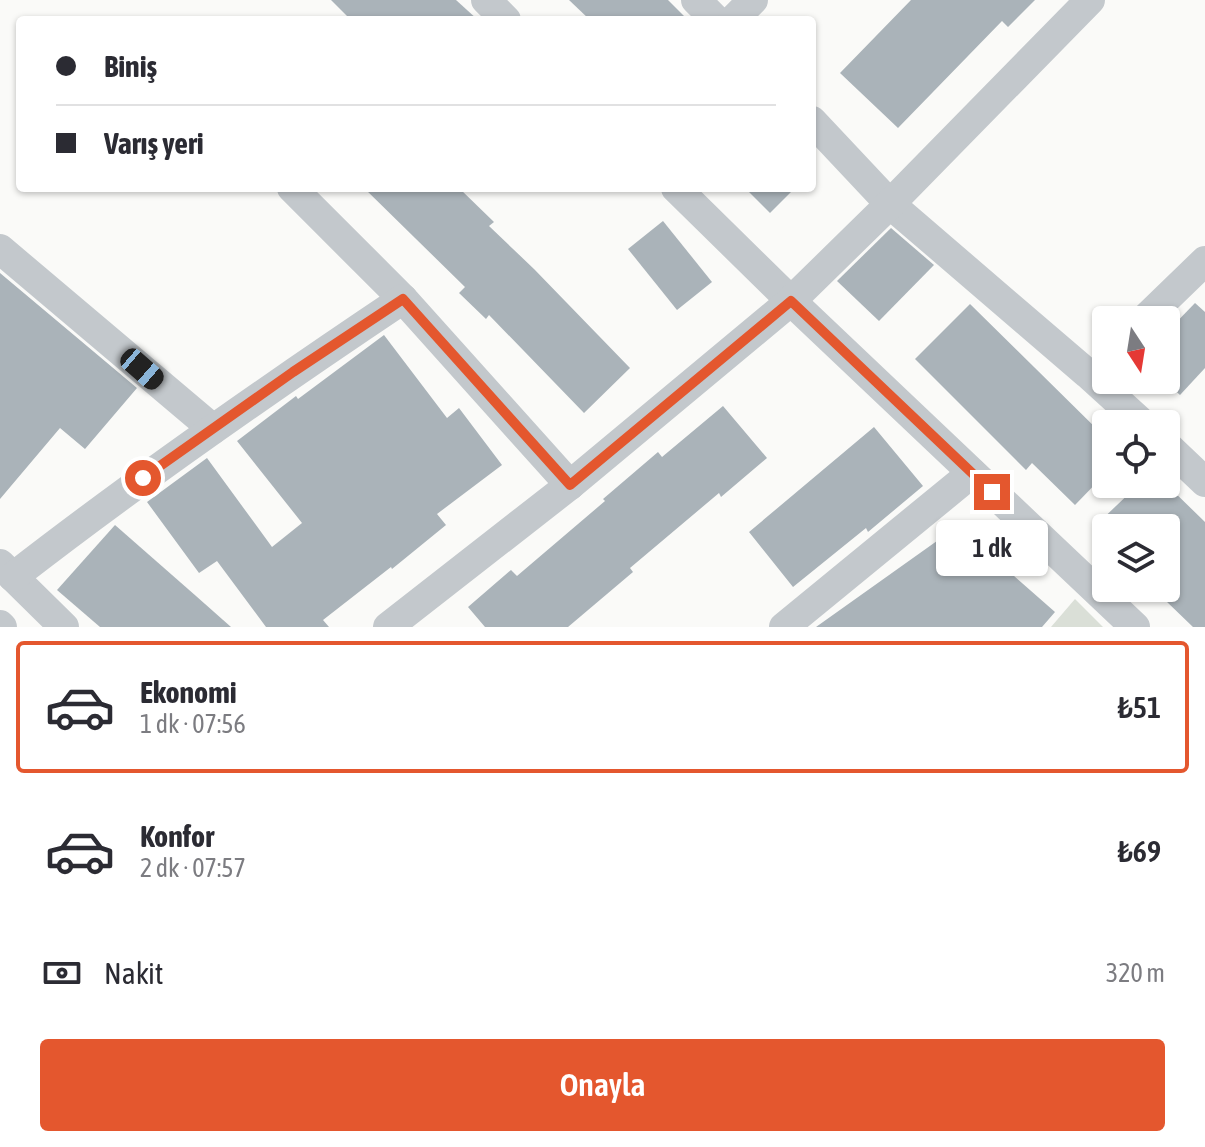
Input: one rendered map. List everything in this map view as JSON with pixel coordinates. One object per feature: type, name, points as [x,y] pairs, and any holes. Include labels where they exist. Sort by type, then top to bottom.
[{"type":"street","points":[[486,0],[502,16]]},
{"type":"street","points":[[696,0],[712,16]]},
{"type":"street","points":[[737,16],[753,0]]},
{"type":"street","points":[[408,622],[791,301],[1090,0]]},
{"type":"street","points":[[816,125],[890,204],[1092,361]]},
{"type":"street","points":[[296,192],[403,299],[570,485]]},
{"type":"street","points":[[680,192],[1135,627]]},
{"type":"street","points":[[0,249],[213,429]]},
{"type":"street","points":[[1158,306],[1205,261]]},
{"type":"street","points":[[64,627],[6,571],[403,299]]},
{"type":"street","points":[[1120,394],[1132,410]]},
{"type":"street","points":[[1180,458],[1205,482]]},
{"type":"street","points":[[784,627],[972,473]]},
{"type":"shaded area","points":[[1075,599],[1103,627],[1051,627]]},
{"type":"building","points":[[331,0],[456,0],[474,16],[347,16]]},
{"type":"building","points":[[569,0],[668,0],[684,16],[586,16]]},
{"type":"building","points":[[911,0],[1035,0],[1008,27],[1002,21],[898,128],[840,73]]},
{"type":"building","points":[[368,192],[463,192],[494,222],[489,226],[630,368],[584,413],[489,315],[486,319],[459,293],[465,287]]},
{"type":"building","points":[[749,192],[791,192],[770,213]]},
{"type":"building","points":[[663,221],[712,282],[677,310],[628,249]]},
{"type":"building","points":[[891,228],[934,265],[879,321],[837,281]]},
{"type":"building","points":[[0,273],[137,388],[85,449],[60,428],[0,499]]},
{"type":"building","points":[[1195,303],[1205,312],[1205,368],[1180,395],[1179,394],[1180,319]]},
{"type":"building","points":[[970,304],[1092,424],[1092,487],[1075,505],[1032,463],[1026,470],[915,359]]},
{"type":"building","points":[[384,335],[447,418],[459,408],[502,465],[437,514],[446,525],[323,620],[329,627],[266,627],[217,561],[199,573],[147,502],[207,458],[272,547],[302,523],[237,441]]},
{"type":"building","points":[[723,406],[767,458],[721,497],[719,493],[630,568],[633,572],[568,627],[485,627],[468,607],[511,570],[517,576],[658,452],[662,457]]},
{"type":"building","points":[[874,427],[923,486],[868,532],[866,528],[793,587],[749,532]]},
{"type":"building","points":[[1124,498],[1180,498],[1205,522],[1205,627],[1193,627],[1167,602],[1180,602],[1180,514],[1108,514]]},
{"type":"building","points":[[965,521],[996,560],[1055,612],[1042,627],[816,627]]},
{"type":"building","points":[[115,525],[231,627],[100,627],[57,590]]},
{"type":"route","points":[[143,478],[403,299],[570,485],[791,301],[992,492]]}]
